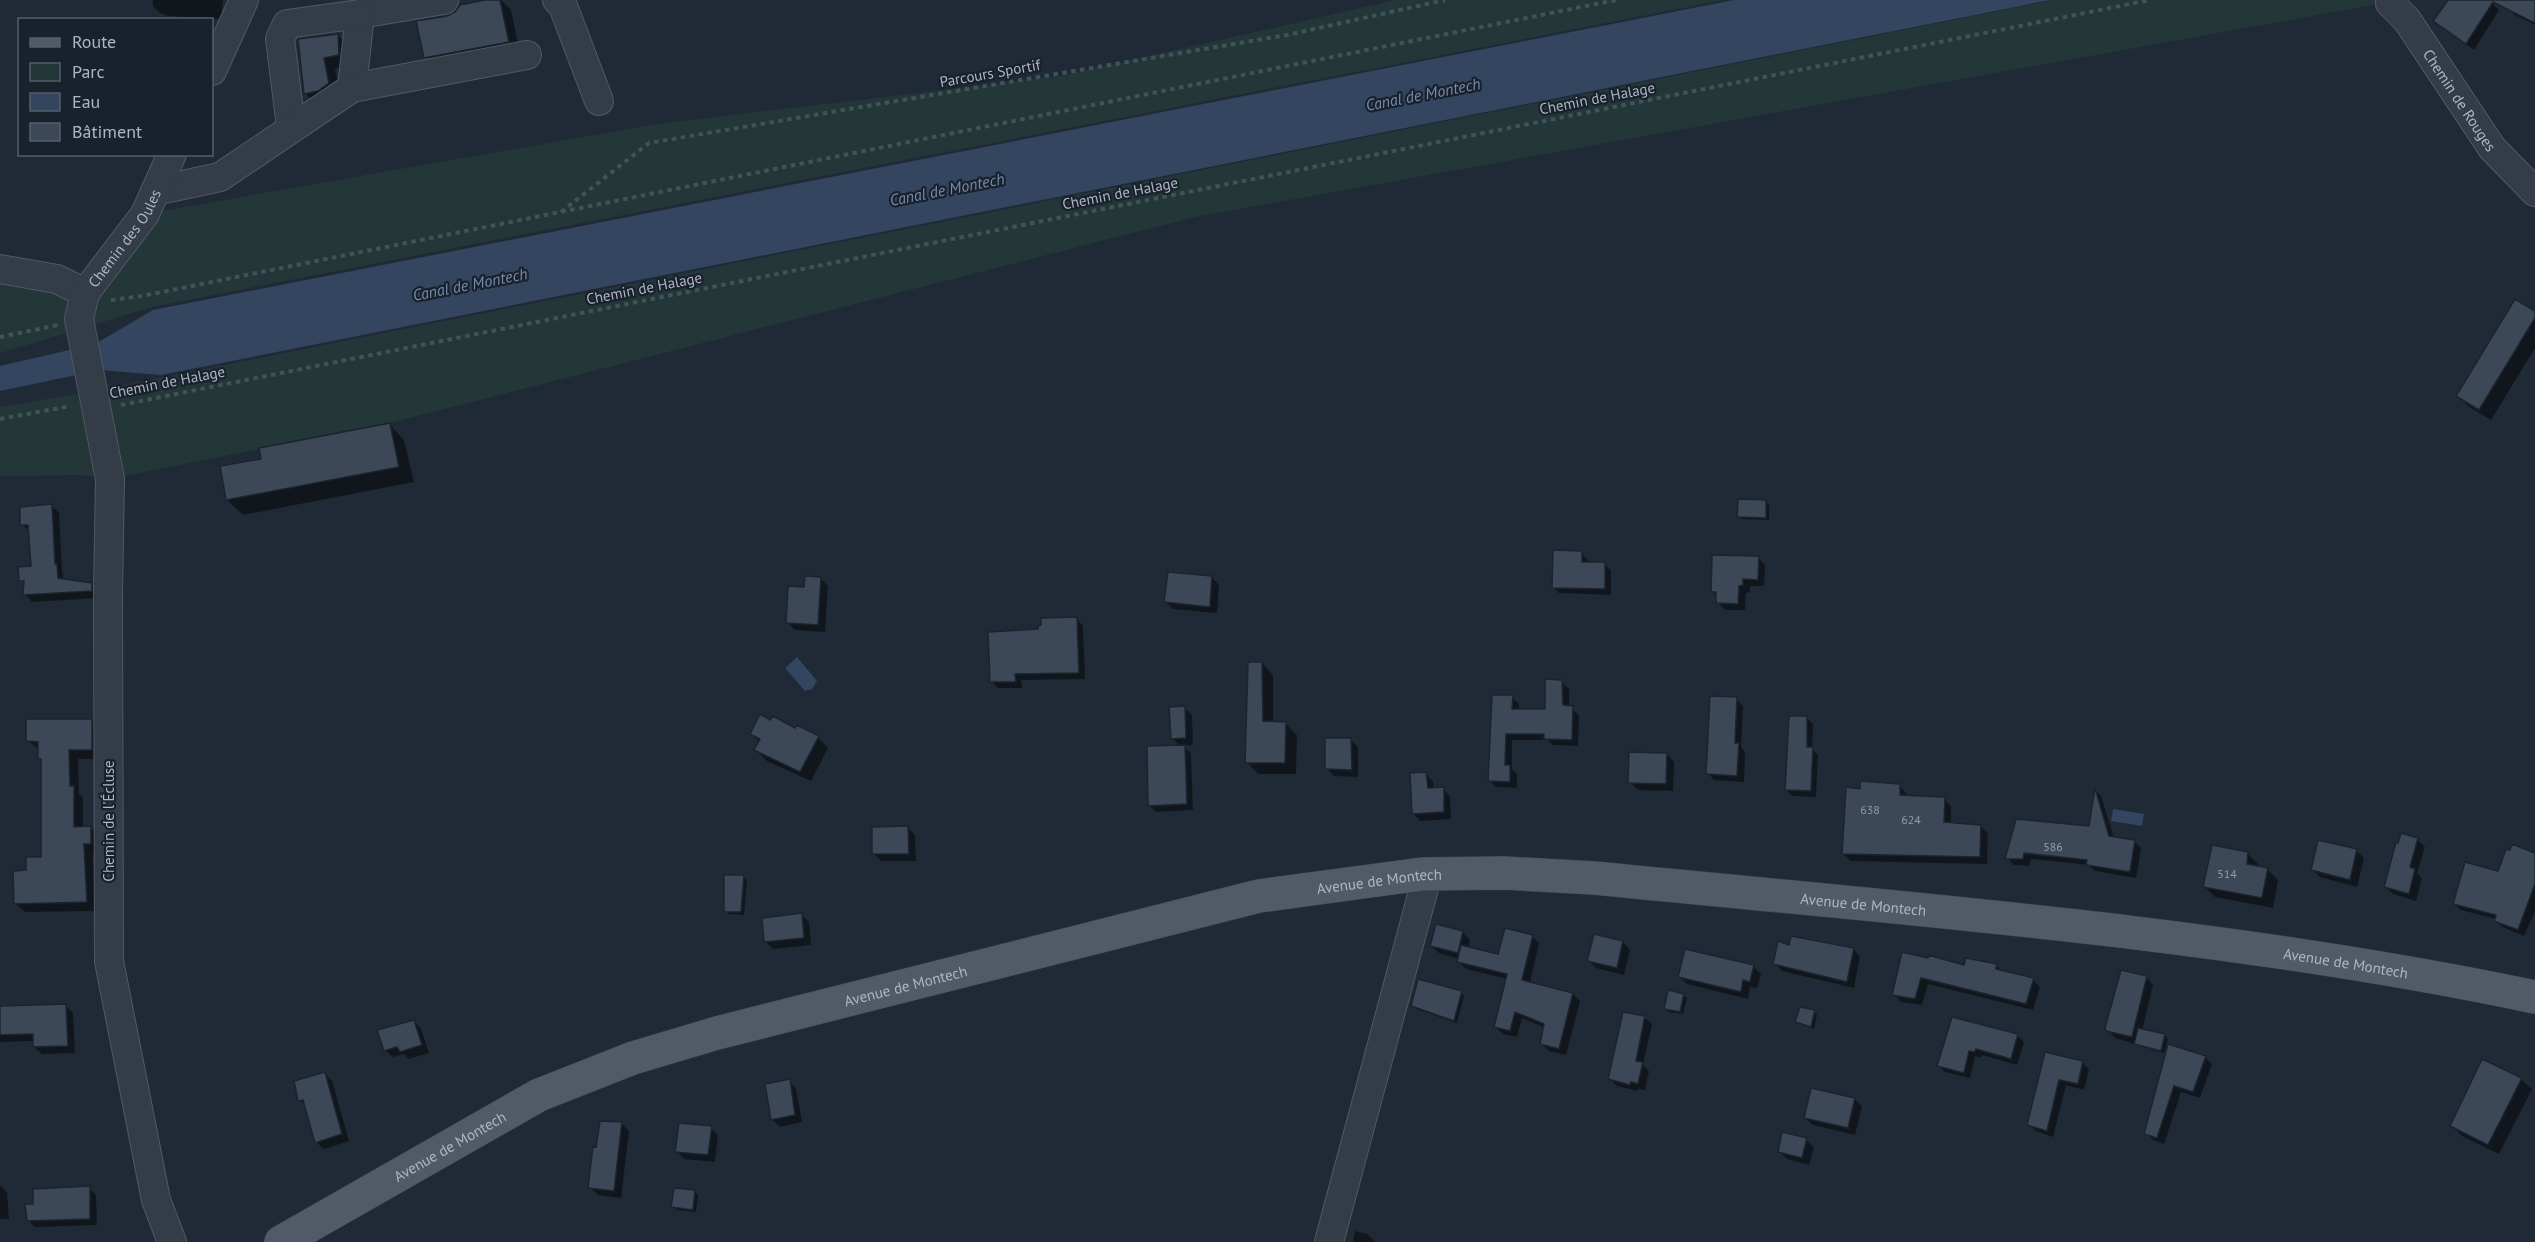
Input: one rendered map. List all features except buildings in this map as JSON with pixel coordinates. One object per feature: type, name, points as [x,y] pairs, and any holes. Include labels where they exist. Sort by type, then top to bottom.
[{"type":"main road","name":"Avenue de Montech","points":[[281,1242],[539,1095],[633,1058],[717,1033],[1259,896],[1422,874],[1503,873],[1594,878],[2164,935],[2434,976],[2535,997]]},
{"type":"street","points":[[213,69],[244,0]]},
{"type":"street","points":[[291,127],[280,39],[287,24],[444,0]]},
{"type":"street","points":[[556,0],[563,6],[599,101]]},
{"type":"street","name":"Chemin de Rouges","points":[[2390,3],[2407,20],[2492,148],[2535,192]]},
{"type":"street","points":[[352,88],[360,14]]},
{"type":"street","points":[[155,191],[220,177],[352,88],[527,55]]},
{"type":"street","name":"Chemin des Oules","points":[[82,313],[144,214],[171,156]]},
{"type":"street","points":[[0,269],[57,279],[82,313],[94,400]]},
{"type":"street","name":"Chemin de l'Écluse","points":[[94,400],[110,479],[109,961],[156,1200],[172,1242]]},
{"type":"street","points":[[1329,1242],[1424,888],[1422,874]]},
{"type":"path","name":"Parcours Sportif","points":[[560,213],[649,143],[1287,35],[1444,0]]},
{"type":"path","points":[[0,337],[82,313],[100,301],[142,296],[1616,0]]},
{"type":"path","name":"Chemin de Halage","points":[[0,419],[94,400],[111,407],[2150,0]]},
{"type":"green space","points":[[1396,0],[1724,0],[152,307],[0,353],[0,269],[85,293],[145,214],[657,124],[1062,76]]},
{"type":"green space","points":[[2054,0],[2401,0],[1195,217],[390,423],[110,479],[82,475],[0,476],[0,407],[94,391]]},
{"type":"water","name":"Canal de Montech","points":[[1734,0],[2050,0],[161,375],[100,370],[0,391],[0,366],[95,344],[153,310]]},
{"type":"water","points":[[797,657],[817,681],[812,689],[805,691],[785,668]]},
{"type":"water","points":[[2113,809],[2144,814],[2142,826],[2111,821]]}]
